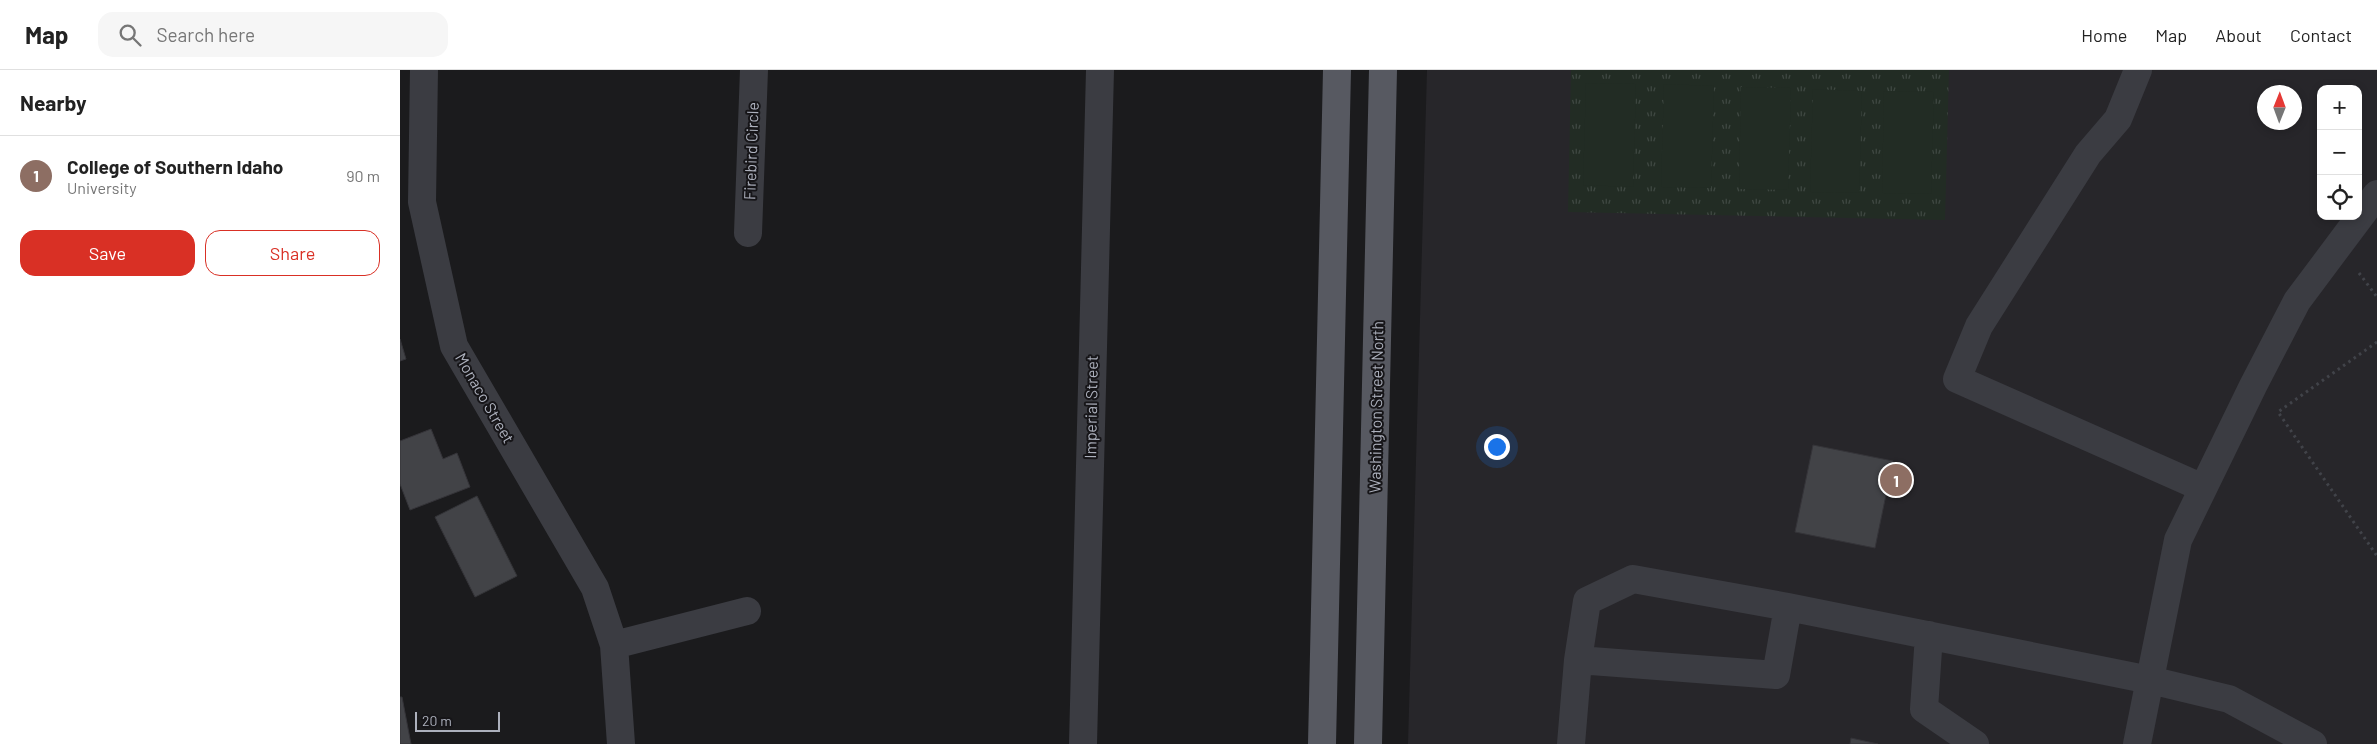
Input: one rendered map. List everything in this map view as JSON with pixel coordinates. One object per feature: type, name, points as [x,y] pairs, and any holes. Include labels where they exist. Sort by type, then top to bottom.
[{"type":"main road","points":[[1322,744],[1337,70]]},
{"type":"main road","name":"Washington Street North","points":[[1368,744],[1383,70]]},
{"type":"street","name":"Monaco Street","points":[[424,70],[422,202],[454,346],[595,588],[614,645],[621,744]]},
{"type":"street","name":"Firebird Circle","points":[[748,233],[754,70]]},
{"type":"street","name":"Imperial Street","points":[[1082,744],[1100,70]]},
{"type":"street","points":[[2138,70],[2118,119],[2088,154],[1979,326],[1957,379],[2203,488]]},
{"type":"street","points":[[2137,744],[2178,540],[2297,301],[2377,194]]},
{"type":"street","points":[[1571,744],[1578,660],[1587,601],[1633,579],[1788,607],[2150,680],[2229,699],[2313,744]]},
{"type":"street","points":[[1578,660],[1776,675],[1788,607]]},
{"type":"street","points":[[614,645],[747,610]]},
{"type":"street","points":[[1929,636],[1924,709],[1975,744]]},
{"type":"path","points":[[2359,273],[2377,297]]},
{"type":"path","points":[[2377,342],[2278,412],[2377,556]]},
{"type":"shaded area","points":[[1427,70],[2377,70],[2377,744],[1408,744]]},
{"type":"green space","points":[[1571,70],[1949,70],[1945,220],[1568,212]]},
{"type":"green space","points":[[1586,83],[1636,84],[1633,187],[1583,185]]},
{"type":"green space","points":[[1664,84],[1714,86],[1711,188],[1661,187]]},
{"type":"green space","points":[[1741,87],[1791,88],[1788,190],[1739,189]]},
{"type":"green space","points":[[1813,89],[1862,91],[1859,193],[1810,192]]},
{"type":"green space","points":[[1884,91],[1934,92],[1931,194],[1882,193]]},
{"type":"building","points":[[400,339],[406,359],[400,361]]},
{"type":"building","points":[[431,429],[443,459],[457,453],[470,487],[410,510],[400,484],[400,441]]},
{"type":"building","points":[[1813,445],[1893,461],[1875,548],[1795,532]]},
{"type":"building","points":[[477,496],[517,576],[475,597],[435,517]]},
{"type":"building","points":[[400,697],[402,697],[411,744],[400,744]]},
{"type":"building","points":[[1851,738],[1878,744],[1850,744]]},
{"type":"place","name":"College of Southern Idaho","points":[[1896,480]]}]
